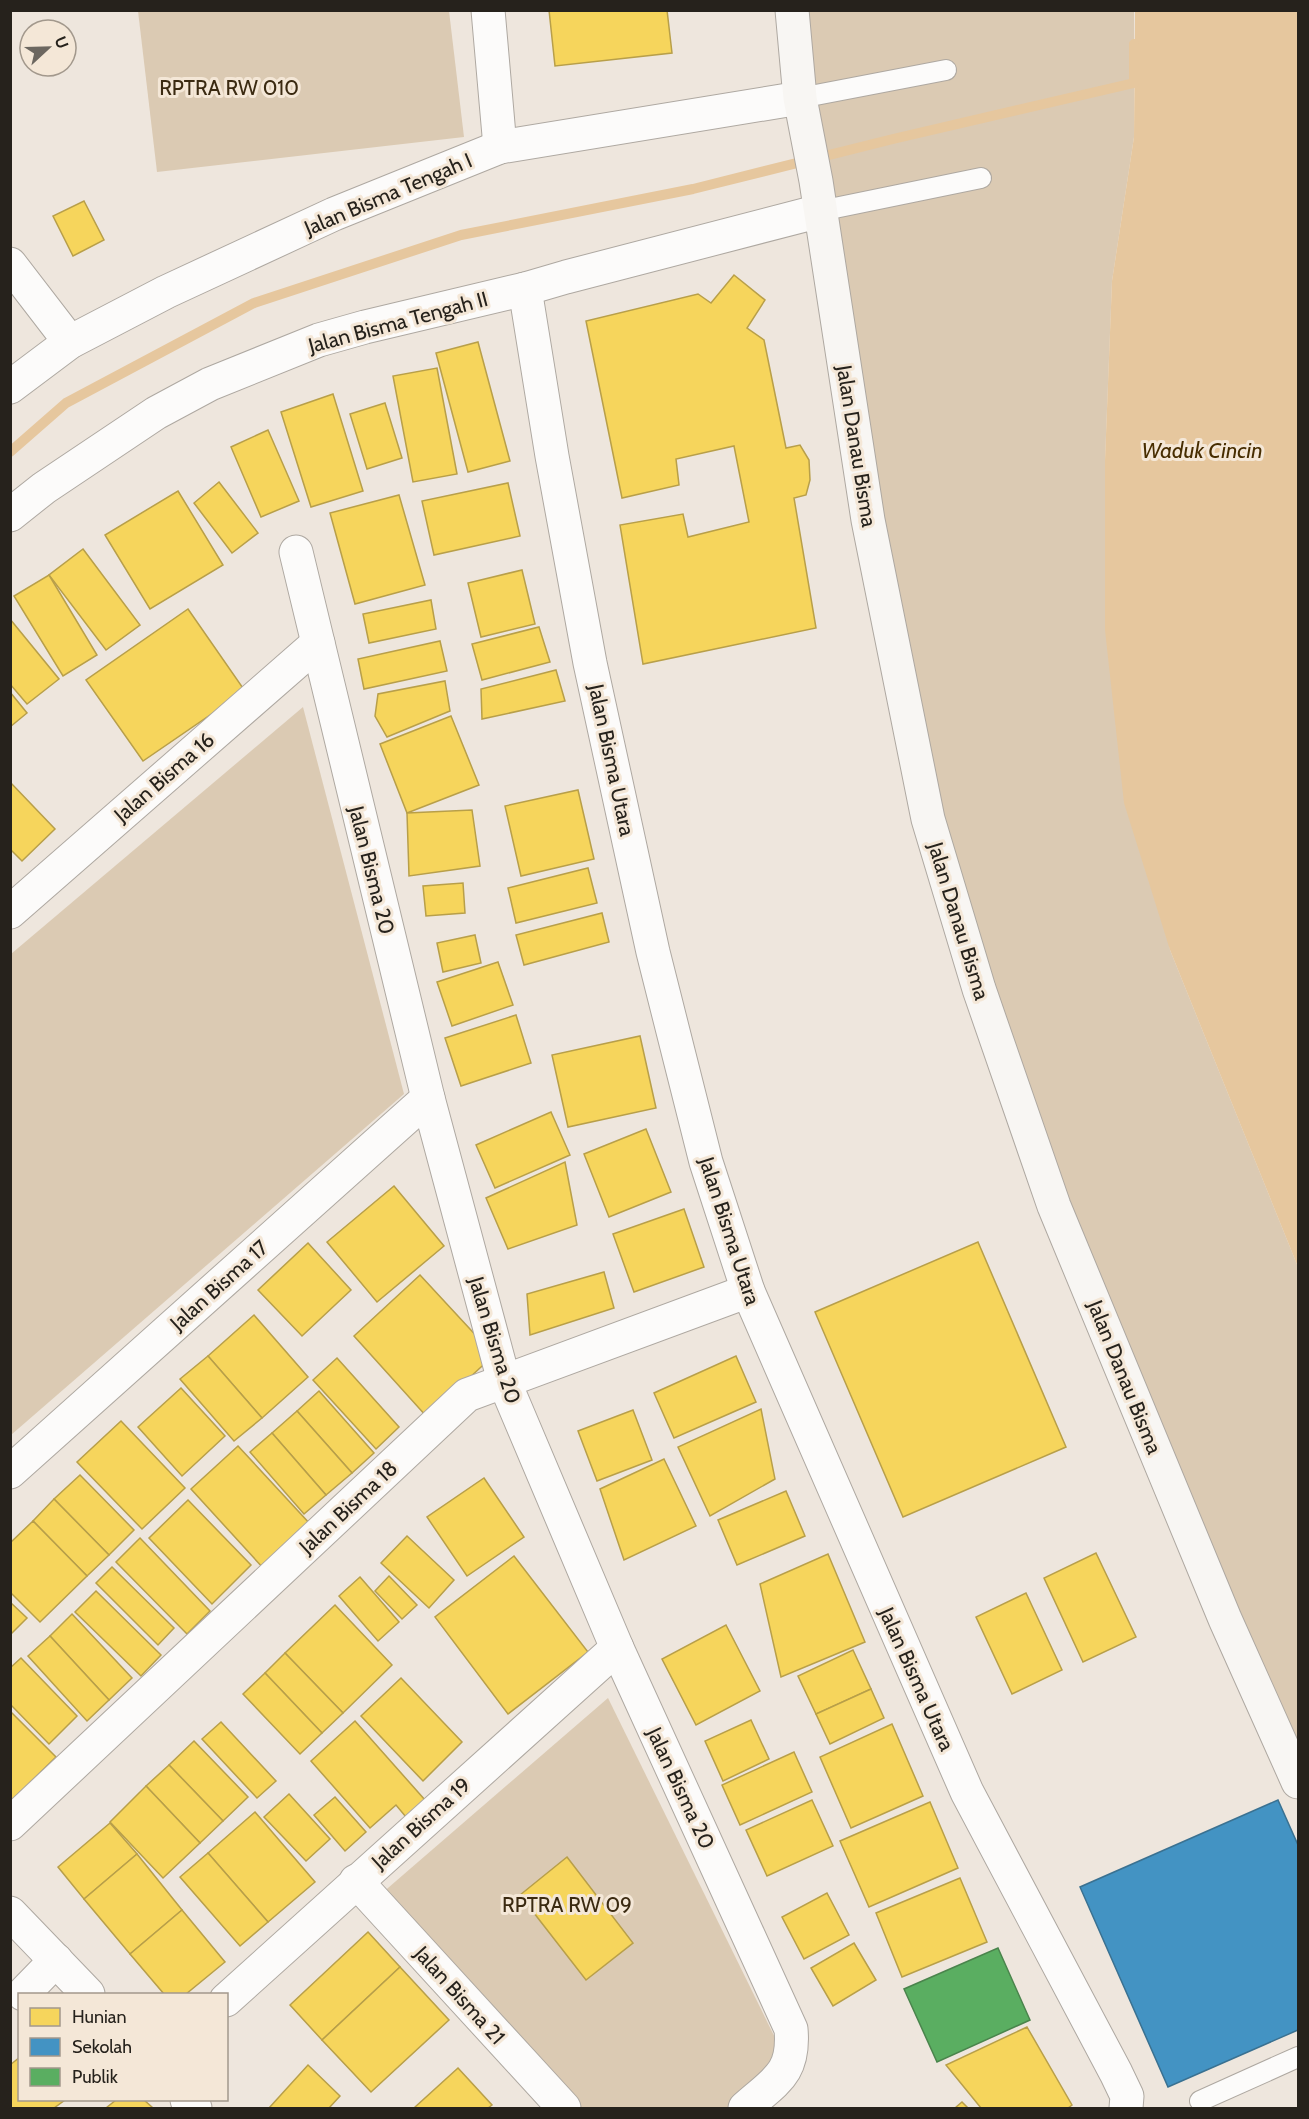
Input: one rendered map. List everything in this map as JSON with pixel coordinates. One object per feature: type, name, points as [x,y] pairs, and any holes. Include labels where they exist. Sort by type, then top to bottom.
[{"type":"street","points":[[488,10],[500,147]]},
{"type":"street","name":"Jalan Danau Bisma","points":[[792,10],[800,98],[818,196],[868,520],[928,819],[979,989],[1054,1206],[1225,1619],[1299,1782]]},
{"type":"street","name":"Jalan Bisma Tengah I","points":[[10,387],[70,342],[166,292],[334,214],[500,147],[800,98]]},
{"type":"street","name":"Jalan Bisma Tengah II","points":[[10,515],[44,488],[156,413],[210,384],[319,340],[600,268],[818,196]]},
{"type":"street","points":[[10,264],[70,342]]},
{"type":"street","name":"Jalan Bisma Utara","points":[[525,289],[552,456],[590,663],[653,952],[706,1162],[748,1291],[967,1792],[1116,2073],[1127,2096],[1126,2109]]},
{"type":"street","name":"Jalan Bisma 20","points":[[296,552],[428,1098],[504,1381],[617,1648],[791,2029],[793,2044],[791,2059],[786,2070],[745,2109]]},
{"type":"street","name":"Jalan Bisma 16","points":[[10,912],[318,643]]},
{"type":"street","name":"Jalan Bisma 17","points":[[10,1472],[428,1098]]},
{"type":"street","name":"Jalan Bisma 18","points":[[10,1824],[467,1395],[748,1291]]},
{"type":"street","name":"Jalan Bisma 19","points":[[228,1998],[617,1648]]},
{"type":"street","name":"Jalan Bisma 21","points":[[356,1881],[564,2109]]},
{"type":"street","points":[[10,1912],[86,1993]]},
{"type":"street","points":[[25,1993],[56,1960]]},
{"type":"lane","points":[[800,98],[946,70]]},
{"type":"lane","points":[[818,196],[981,178]]},
{"type":"lane","points":[[1200,2101],[1299,2057]]},
{"type":"green space","name":"RPTRA RW 010","points":[[138,11],[449,11],[464,137],[157,172]]},
{"type":"green space","points":[[792,11],[1134,11],[1134,137],[1112,281],[1105,460],[1170,950],[1298,1267],[1298,1771],[1054,1206],[928,819]]},
{"type":"green space","points":[[303,707],[404,1094],[11,1435],[11,954]]},
{"type":"green space","name":"RPTRA RW 09","points":[[608,1698],[783,2054],[727,2108],[582,2108],[381,1894]]},
{"type":"water","name":"Waduk Cincin","points":[[1135,11],[1298,11],[1298,1267],[1170,950],[1124,803],[1105,630],[1105,460],[1112,281],[1134,137]]},
{"type":"building: Hunian","points":[[549,10],[667,10],[672,53],[555,66]]},
{"type":"building: Hunian","points":[[84,201],[104,240],[73,256],[53,216]]},
{"type":"building: Hunian","points":[[734,275],[765,300],[747,328],[764,340],[786,448],[800,445],[809,460],[810,480],[806,495],[794,498],[816,628],[643,664],[620,525],[683,514],[688,537],[749,522],[734,446],[676,459],[679,485],[622,498],[586,321],[698,294],[711,303]]},
{"type":"building: Hunian","points":[[478,342],[510,461],[468,472],[436,353]]},
{"type":"building: Hunian","points":[[437,368],[457,474],[413,482],[393,376]]},
{"type":"building: Hunian","points":[[333,394],[363,491],[311,507],[281,412]]},
{"type":"building: Hunian","points":[[385,403],[402,458],[367,469],[350,414]]},
{"type":"building: Hunian","points":[[268,430],[299,501],[261,517],[231,447]]},
{"type":"building: Hunian","points":[[219,482],[258,533],[232,553],[194,503]]},
{"type":"building: Hunian","points":[[508,483],[520,536],[434,555],[422,501]]},
{"type":"building: Hunian","points":[[178,491],[223,565],[150,609],[105,535]]},
{"type":"building: Hunian","points":[[399,495],[425,585],[355,604],[330,513]]},
{"type":"building: Hunian","points":[[83,549],[140,625],[106,650],[49,575]]},
{"type":"building: Hunian","points":[[522,570],[535,624],[481,637],[468,583]]},
{"type":"building: Hunian","points":[[49,575],[97,655],[63,676],[14,596]]},
{"type":"building: Hunian","points":[[431,600],[436,629],[369,643],[363,614]]},
{"type":"building: Hunian","points":[[188,609],[245,691],[143,761],[86,680]]},
{"type":"building: Hunian","points":[[10,619],[59,679],[27,704],[10,684]]},
{"type":"building: Hunian","points":[[539,627],[550,662],[482,680],[472,644]]},
{"type":"building: Hunian","points":[[440,641],[447,671],[364,689],[358,659]]},
{"type":"building: Hunian","points":[[556,670],[565,701],[482,719],[481,689]]},
{"type":"building: Hunian","points":[[445,681],[450,711],[387,737],[375,716],[378,694]]},
{"type":"building: Hunian","points":[[10,692],[27,713],[10,727]]},
{"type":"building: Hunian","points":[[451,716],[479,785],[407,813],[380,744]]},
{"type":"building: Hunian","points":[[10,782],[55,829],[22,861],[10,849]]},
{"type":"building: Hunian","points":[[578,790],[594,859],[521,876],[505,806]]},
{"type":"building: Hunian","points":[[472,810],[480,866],[409,876],[407,813]]},
{"type":"building: Hunian","points":[[588,868],[597,903],[516,923],[508,888]]},
{"type":"building: Hunian","points":[[463,883],[465,913],[426,916],[423,886]]},
{"type":"building: Hunian","points":[[602,913],[609,942],[524,965],[516,935]]},
{"type":"building: Hunian","points":[[475,935],[481,963],[443,972],[437,943]]},
{"type":"building: Hunian","points":[[498,962],[513,1005],[452,1026],[437,982]]},
{"type":"building: Hunian","points":[[516,1015],[531,1063],[461,1086],[445,1038]]},
{"type":"building: Hunian","points":[[640,1036],[656,1108],[568,1127],[552,1055]]},
{"type":"building: Hunian","points":[[551,1112],[570,1155],[495,1188],[476,1145]]},
{"type":"building: Hunian","points":[[646,1129],[671,1192],[609,1217],[584,1154]]},
{"type":"building: Hunian","points":[[565,1162],[577,1225],[508,1249],[486,1198]]},
{"type":"building: Hunian","points":[[394,1186],[444,1246],[377,1302],[327,1242]]},
{"type":"building: Hunian","points":[[684,1209],[704,1267],[634,1292],[613,1234]]},
{"type":"building: Hunian","points":[[978,1242],[1066,1447],[903,1517],[815,1312]]},
{"type":"building: Hunian","points":[[308,1243],[351,1290],[302,1336],[258,1290]]},
{"type":"building: Hunian","points":[[604,1272],[614,1308],[530,1335],[527,1294]]},
{"type":"building: Hunian","points":[[420,1275],[494,1355],[427,1417],[354,1336]]},
{"type":"building: Hunian","points":[[254,1315],[308,1377],[262,1418],[208,1356]]},
{"type":"building: Hunian","points":[[208,1356],[262,1418],[234,1441],[180,1379]]},
{"type":"building: Hunian","points":[[736,1356],[756,1402],[674,1438],[654,1393]]},
{"type":"building: Hunian","points":[[337,1358],[399,1427],[376,1449],[313,1380]]},
{"type":"building: Hunian","points":[[181,1388],[225,1436],[182,1476],[138,1427]]},
{"type":"building: Hunian","points":[[319,1391],[374,1453],[352,1473],[297,1411]]},
{"type":"building: Hunian","points":[[761,1409],[775,1479],[710,1516],[678,1447]]},
{"type":"building: Hunian","points":[[633,1410],[652,1460],[597,1481],[578,1431]]},
{"type":"building: Hunian","points":[[297,1411],[352,1473],[326,1495],[272,1433]]},
{"type":"building: Hunian","points":[[121,1421],[185,1488],[142,1529],[77,1462]]},
{"type":"building: Hunian","points":[[272,1433],[326,1495],[304,1514],[250,1452]]},
{"type":"building: Hunian","points":[[238,1446],[311,1525],[264,1569],[191,1489]]},
{"type":"building: Hunian","points":[[664,1459],[696,1526],[624,1560],[600,1489]]},
{"type":"building: Hunian","points":[[80,1475],[134,1530],[109,1555],[54,1499]]},
{"type":"building: Hunian","points":[[484,1478],[524,1537],[467,1576],[427,1517]]},
{"type":"building: Hunian","points":[[786,1491],[805,1536],[737,1565],[718,1520]]},
{"type":"building: Hunian","points":[[54,1499],[109,1555],[87,1576],[33,1521]]},
{"type":"building: Hunian","points":[[188,1500],[251,1565],[212,1604],[149,1538]]},
{"type":"building: Hunian","points":[[33,1521],[87,1576],[40,1622],[10,1592],[10,1543]]},
{"type":"building: Hunian","points":[[407,1536],[454,1580],[429,1608],[381,1563]]},
{"type":"building: Hunian","points":[[140,1538],[210,1611],[187,1634],[116,1562]]},
{"type":"building: Hunian","points":[[1096,1553],[1136,1637],[1083,1662],[1044,1578]]},
{"type":"building: Hunian","points":[[828,1554],[865,1642],[781,1677],[760,1584]]},
{"type":"building: Hunian","points":[[514,1556],[588,1652],[508,1714],[435,1617]]},
{"type":"building: Hunian","points":[[112,1567],[174,1628],[158,1645],[96,1583]]},
{"type":"building: Hunian","points":[[389,1576],[417,1605],[402,1619],[375,1591]]},
{"type":"building: Hunian","points":[[360,1577],[399,1622],[378,1641],[339,1596]]},
{"type":"building: Hunian","points":[[96,1591],[161,1655],[141,1676],[75,1612]]},
{"type":"building: Hunian","points":[[1026,1593],[1062,1670],[1012,1694],[976,1617]]},
{"type":"building: Hunian","points":[[10,1602],[27,1618],[10,1635]]},
{"type":"building: Hunian","points":[[335,1605],[392,1665],[343,1713],[285,1653]]},
{"type":"building: Hunian","points":[[72,1614],[132,1678],[109,1700],[50,1636]]},
{"type":"building: Hunian","points":[[726,1625],[760,1691],[696,1725],[662,1659]]},
{"type":"building: Hunian","points":[[50,1636],[109,1700],[87,1721],[28,1656]]},
{"type":"building: Hunian","points":[[853,1650],[871,1689],[816,1714],[798,1676]]},
{"type":"building: Hunian","points":[[285,1653],[343,1713],[322,1733],[265,1673]]},
{"type":"building: Hunian","points":[[21,1658],[77,1716],[49,1744],[10,1704],[10,1668]]},
{"type":"building: Hunian","points":[[265,1673],[322,1733],[300,1754],[243,1694]]},
{"type":"building: Hunian","points":[[401,1678],[462,1742],[423,1781],[361,1716]]},
{"type":"building: Hunian","points":[[871,1689],[884,1718],[830,1744],[816,1714]]},
{"type":"building: Hunian","points":[[10,1711],[56,1757],[10,1802]]},
{"type":"building: Hunian","points":[[751,1720],[769,1759],[723,1781],[705,1741]]},
{"type":"building: Hunian","points":[[355,1721],[425,1800],[406,1817],[396,1805],[370,1828],[311,1761]]},
{"type":"building: Hunian","points":[[221,1722],[276,1781],[257,1798],[202,1739]]},
{"type":"building: Hunian","points":[[892,1724],[923,1796],[851,1828],[820,1757]]},
{"type":"building: Hunian","points":[[194,1741],[248,1797],[223,1821],[169,1765]]},
{"type":"building: Hunian","points":[[794,1752],[812,1792],[740,1825],[722,1785]]},
{"type":"building: Hunian","points":[[169,1765],[223,1821],[200,1843],[146,1786]]},
{"type":"building: Hunian","points":[[146,1786],[200,1843],[163,1878],[110,1822]]},
{"type":"building: Hunian","points":[[289,1794],[330,1839],[306,1861],[264,1817]]},
{"type":"building: Hunian","points":[[335,1797],[366,1832],[345,1851],[314,1815]]},
{"type":"building: Hunian","points":[[812,1800],[833,1846],[767,1876],[746,1830]]},
{"type":"building: Hunian","points":[[930,1802],[958,1868],[869,1907],[840,1841]]},
{"type":"building: Hunian","points":[[255,1812],[315,1882],[268,1922],[208,1853]]},
{"type":"building: Hunian","points":[[110,1823],[137,1854],[84,1899],[58,1867]]},
{"type":"building: Hunian","points":[[208,1853],[268,1922],[240,1946],[180,1877]]},
{"type":"building: Hunian","points":[[137,1854],[182,1910],[130,1954],[84,1899]]},
{"type":"building: Hunian","points":[[567,1857],[633,1943],[586,1980],[520,1895]]},
{"type":"building: Hunian","points":[[960,1878],[987,1942],[902,1977],[876,1913]]},
{"type":"building: Hunian","points":[[827,1893],[849,1935],[804,1959],[782,1917]]},
{"type":"building: Hunian","points":[[182,1910],[225,1962],[187,1993],[163,1993],[130,1954]]},
{"type":"building: Hunian","points":[[368,1932],[400,1967],[322,2040],[290,2005]]},
{"type":"building: Hunian","points":[[854,1943],[876,1980],[833,2006],[811,1968]]},
{"type":"building: Hunian","points":[[400,1967],[449,2020],[371,2092],[322,2040]]},
{"type":"building: Hunian","points":[[1027,2027],[1072,2105],[1068,2108],[981,2108],[946,2065]]},
{"type":"building: Hunian","points":[[18,2059],[18,2101],[64,2101],[54,2108],[10,2108],[10,2065]]},
{"type":"building: Hunian","points":[[308,2065],[340,2096],[329,2108],[269,2108]]},
{"type":"building: Hunian","points":[[458,2068],[492,2105],[488,2108],[414,2108]]},
{"type":"building: Hunian","points":[[115,2101],[145,2101],[153,2108],[106,2108]]},
{"type":"building: Hunian","points":[[962,2102],[968,2108],[955,2108]]},
{"type":"building: Sekolah","points":[[1278,1800],[1298,1845],[1298,2030],[1168,2087],[1080,1887]]},
{"type":"building: Publik","points":[[998,1948],[1030,2020],[937,2062],[904,1989]]},
{"type":"waterway","points":[[10,452],[66,403],[254,303],[461,235],[693,189],[893,139],[1134,83],[1134,44]]}]
